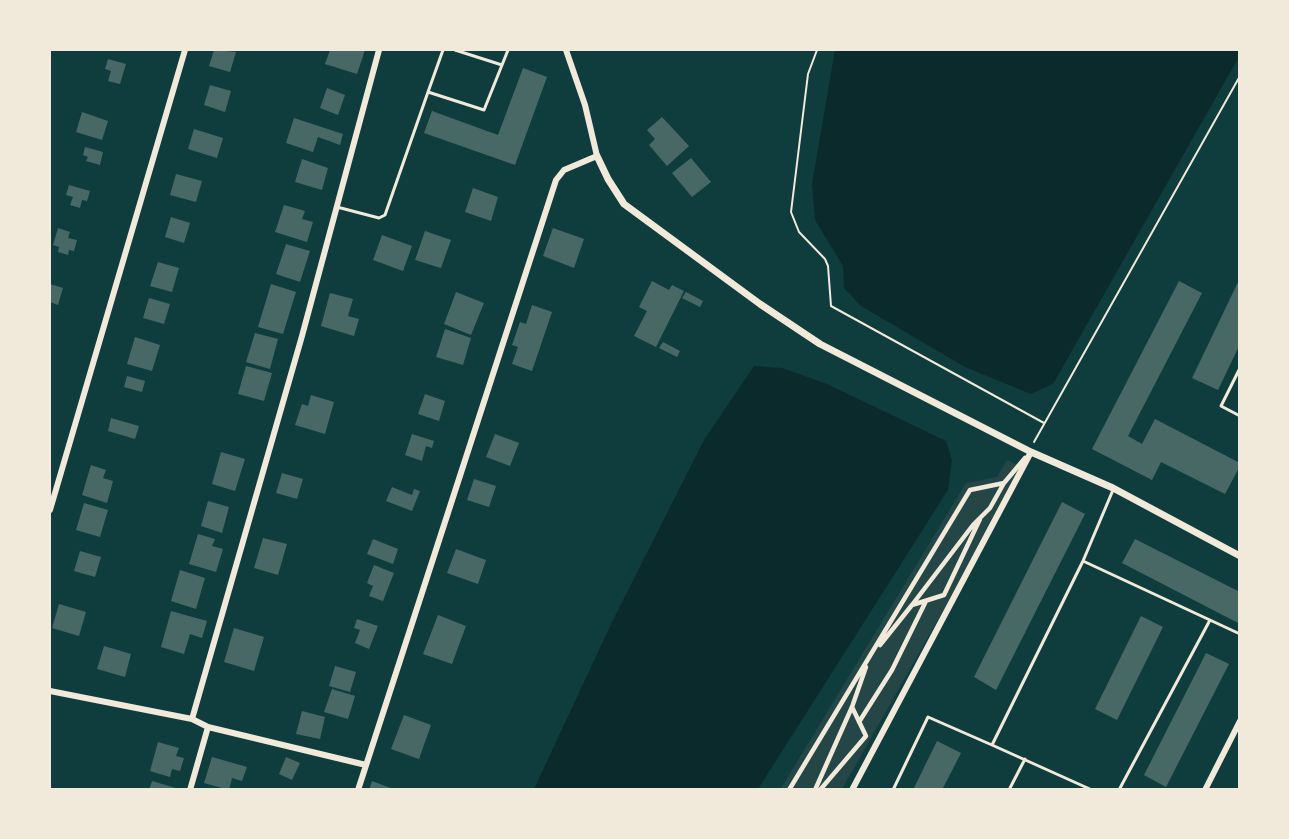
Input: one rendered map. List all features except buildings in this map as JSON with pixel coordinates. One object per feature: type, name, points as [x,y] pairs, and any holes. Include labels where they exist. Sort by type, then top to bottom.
[{"type":"street","points":[[50,510],[185,50]]},
{"type":"street","points":[[192,719],[337,207],[379,50]]},
{"type":"street","points":[[566,50],[585,105],[597,156],[624,204],[760,304],[820,344],[1030,452],[1113,488],[1239,556]]},
{"type":"street","points":[[358,789],[556,180],[564,170],[597,156]]},
{"type":"street","points":[[815,789],[852,707],[870,656],[982,515],[990,508],[1004,483],[1030,452]]},
{"type":"street","points":[[852,789],[1030,452]]},
{"type":"street","points":[[789,789],[970,490],[1004,483]]},
{"type":"street","points":[[912,605],[944,595],[982,515]]},
{"type":"street","points":[[859,722],[892,670],[926,602]]},
{"type":"street","points":[[50,691],[192,719],[208,727],[366,765]]},
{"type":"street","points":[[820,789],[866,736],[852,707]]},
{"type":"street","points":[[1205,789],[1239,721]]},
{"type":"street","points":[[190,789],[208,727]]},
{"type":"lane","points":[[337,207],[379,218],[385,215],[443,50]]},
{"type":"lane","points":[[455,50],[502,65]]},
{"type":"lane","points":[[428,92],[484,110],[508,50]]},
{"type":"lane","points":[[1239,368],[1221,406],[1239,416]]},
{"type":"lane","points":[[993,745],[1083,561],[1113,488]]},
{"type":"lane","points":[[1083,561],[1239,634]]},
{"type":"lane","points":[[1119,789],[1210,620]]},
{"type":"lane","points":[[893,789],[928,717],[1092,789]]},
{"type":"lane","points":[[1009,789],[1025,758]]},
{"type":"path","points":[[817,50],[807,74],[791,212],[799,232],[825,259],[828,266],[831,306],[1044,423]]},
{"type":"path","points":[[1037,435],[1239,76]]},
{"type":"shaded area","points":[[835,50],[1239,50],[1240,55],[1053,384],[1031,394],[965,367],[861,306],[844,288],[843,266],[815,220],[812,184]]},
{"type":"shaded area","points":[[754,366],[782,368],[827,384],[946,441],[952,460],[948,490],[758,789],[534,789],[613,620],[704,440]]},
{"type":"shaded area","points":[[1007,460],[1024,468],[842,789],[780,790],[966,483],[997,477]]}]
